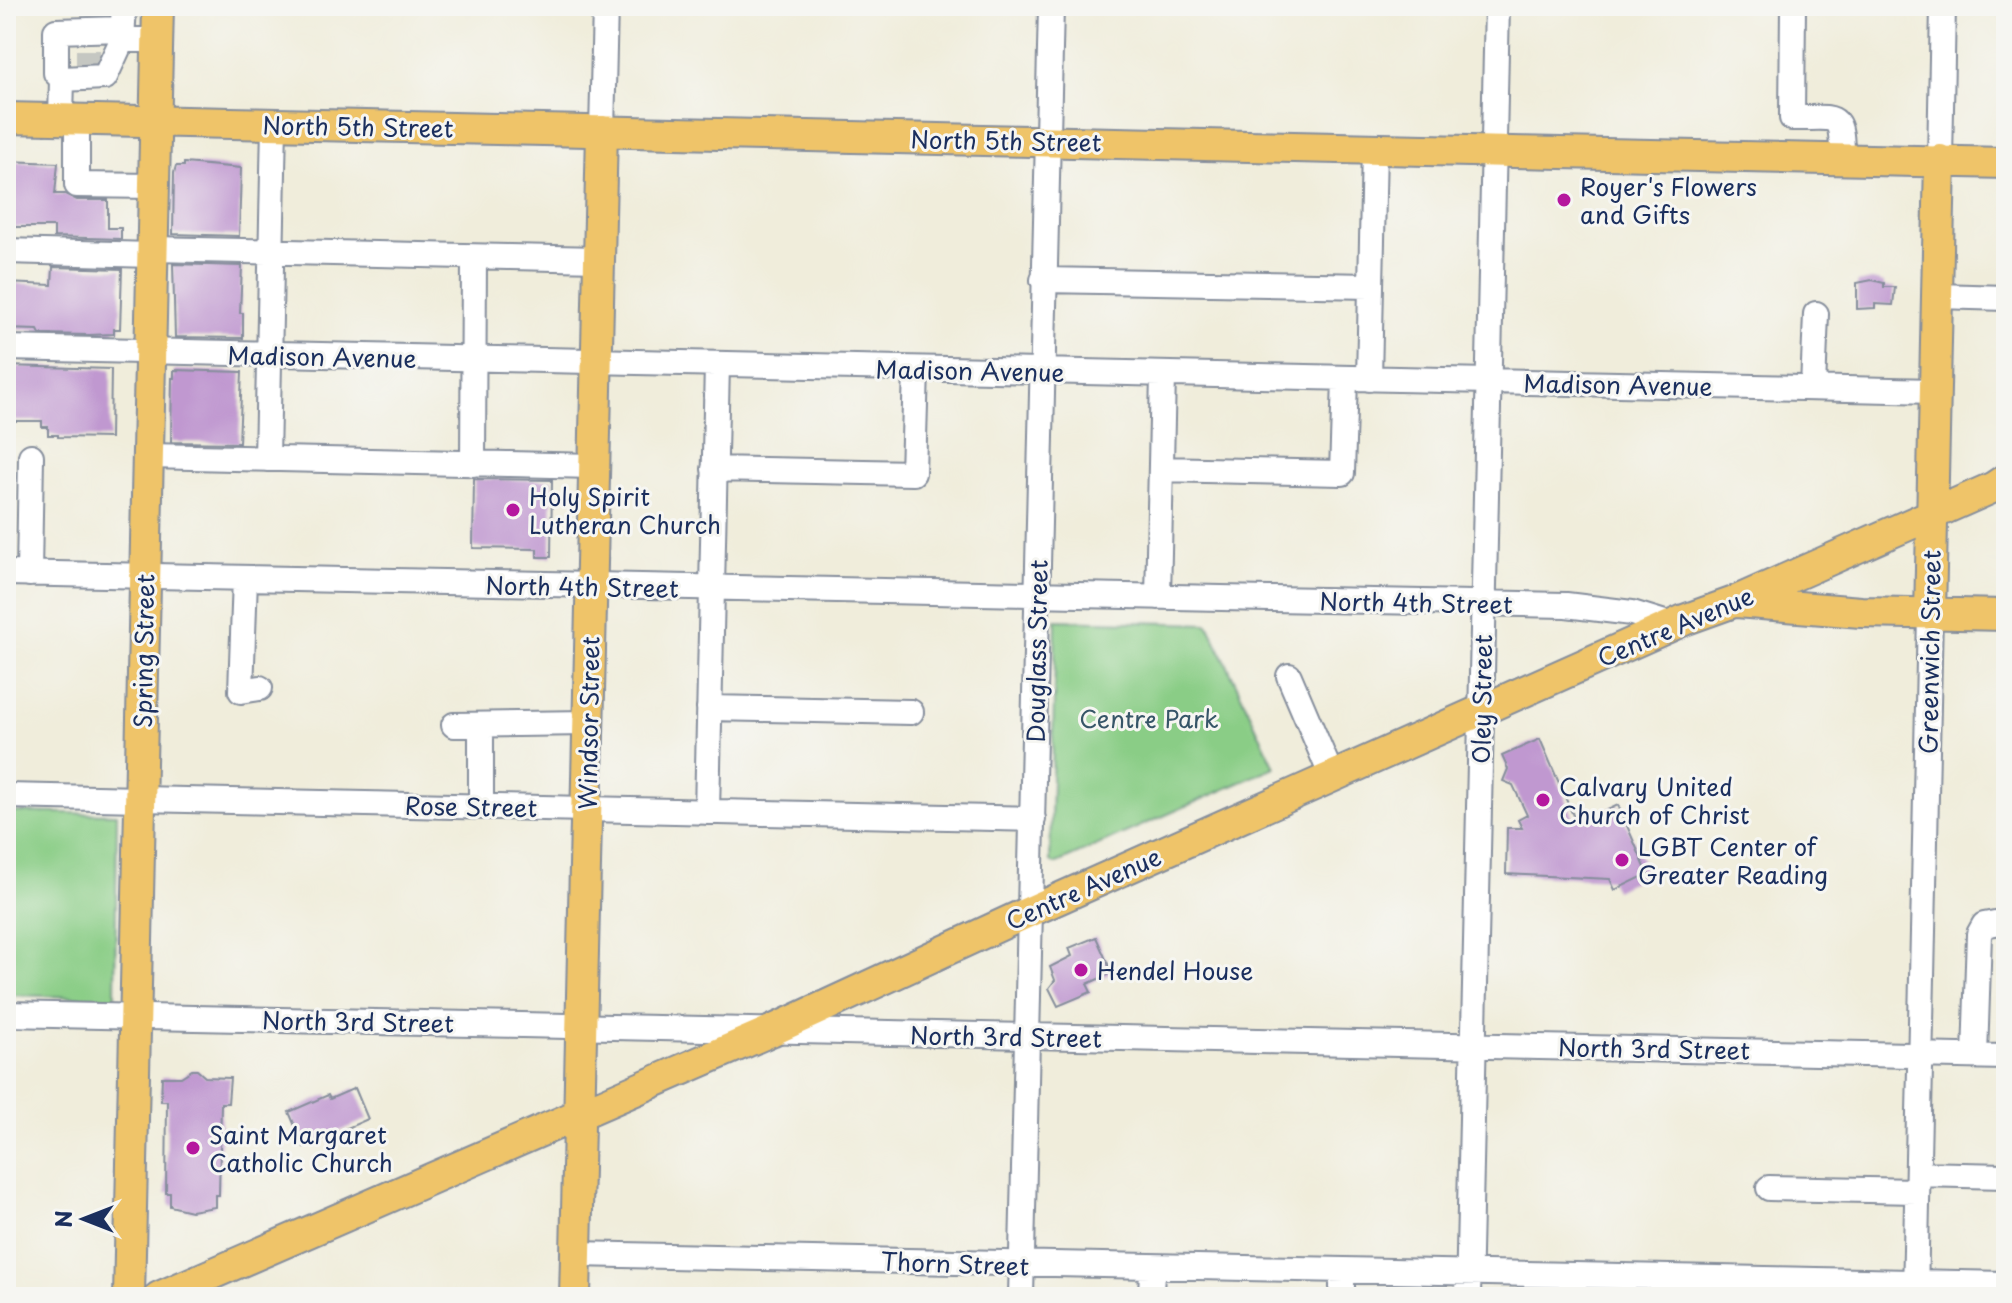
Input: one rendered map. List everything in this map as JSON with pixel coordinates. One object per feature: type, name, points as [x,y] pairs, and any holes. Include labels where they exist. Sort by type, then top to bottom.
[{"type":"main road","name":"Spring Street","points":[[129,1297],[158,6]]},
{"type":"main road","name":"North 5th Street","points":[[6,118],[2006,163]]},
{"type":"main road","name":"Windsor Street","points":[[575,1297],[602,131]]},
{"type":"main road","name":"Greenwich Street","points":[[1930,614],[1940,160]]},
{"type":"main road","name":"Centre Avenue","points":[[159,1297],[771,1031],[1031,911],[1671,625],[1734,602],[1994,487],[2006,479]]},
{"type":"main road","points":[[1734,602],[1861,612],[2006,615]]},
{"type":"street","name":"Windsor Street","points":[[602,131],[605,6]]},
{"type":"street","name":"Douglass Street","points":[[1021,1297],[1051,6]]},
{"type":"street","name":"Oley Street","points":[[1468,1285],[1497,6]]},
{"type":"street","points":[[1792,157],[1793,6]]},
{"type":"street","name":"Greenwich Street","points":[[1940,160],[1943,6]]},
{"type":"street","points":[[123,25],[157,40]]},
{"type":"street","points":[[123,25],[110,72],[105,77],[56,31],[56,73],[62,79],[77,185],[154,186]]},
{"type":"street","points":[[62,79],[123,25]]},
{"type":"street","points":[[1792,118],[1838,122],[1842,129],[1842,158]]},
{"type":"street","points":[[267,459],[274,124]]},
{"type":"street","points":[[1161,469],[1342,473],[1371,286],[1374,148]]},
{"type":"street","points":[[6,251],[271,252],[599,259]]},
{"type":"street","points":[[473,464],[474,257]]},
{"type":"street","points":[[1043,280],[1371,286]]},
{"type":"street","points":[[1937,296],[2006,298]]},
{"type":"street","points":[[1813,388],[1816,314]]},
{"type":"street","name":"Madison Avenue","points":[[6,348],[1935,391]]},
{"type":"street","points":[[707,812],[717,364]]},
{"type":"street","points":[[714,469],[913,473],[916,369]]},
{"type":"street","points":[[1158,597],[1163,375]]},
{"type":"street","points":[[17,574],[31,456]]},
{"type":"street","points":[[148,456],[594,466]]},
{"type":"street","name":"North 4th Street","points":[[17,574],[1566,605],[1632,613],[1671,625]]},
{"type":"street","points":[[245,578],[241,691],[260,688]]},
{"type":"street","name":"Greenwich Street","points":[[1915,1289],[1930,614]]},
{"type":"street","points":[[1289,676],[1332,777]]},
{"type":"street","points":[[709,708],[911,712]]},
{"type":"street","points":[[454,725],[588,723]]},
{"type":"street","points":[[481,725],[481,807]]},
{"type":"street","name":"Rose Street","points":[[6,796],[1033,819]]},
{"type":"street","points":[[1975,1056],[1979,934],[1984,925],[2006,921]]},
{"type":"street","name":"North 3rd Street","points":[[6,1014],[2006,1057]]},
{"type":"street","points":[[1769,1188],[1918,1183],[2006,1176]]},
{"type":"street","name":"Thorn Street","points":[[576,1254],[1342,1271],[1468,1285],[1915,1289],[2006,1284]]},
{"type":"street","points":[[1151,1297],[1152,1268]]},
{"type":"street","points":[[1342,1271],[1342,1297]]},
{"type":"green space","name":"Centre Park","points":[[1056,620],[1208,624],[1275,767],[1055,864],[1050,861]]},
{"type":"green space","points":[[6,812],[117,814],[115,998],[6,995]]},
{"type":"building","points":[[6,161],[58,163],[55,194],[65,194],[77,200],[108,200],[108,228],[121,228],[121,239],[54,237],[54,227],[6,227]]},
{"type":"building","points":[[184,163],[241,168],[239,236],[173,234],[174,173],[176,166],[184,166]]},
{"type":"building","points":[[173,264],[242,266],[240,313],[243,313],[243,338],[175,337]]},
{"type":"building","points":[[53,267],[122,269],[120,329],[114,329],[114,334],[89,335],[40,334],[38,330],[6,329],[6,283],[52,285]]},
{"type":"building","points":[[1872,280],[1884,283],[1884,287],[1895,287],[1893,305],[1875,304],[1875,308],[1857,309],[1857,283]]},
{"type":"building","points":[[6,366],[111,369],[110,438],[58,437],[48,435],[48,427],[42,427],[42,421],[8,421]]},
{"type":"building","points":[[174,370],[242,372],[239,443],[171,442]]},
{"type":"building","name":"Holy Spirit Lutheran Church","points":[[474,479],[552,480],[551,557],[537,557],[537,549],[473,548]]},
{"type":"building","name":"Calvary United Church of Christ","points":[[1540,739],[1575,820],[1583,817],[1584,821],[1618,805],[1648,874],[1615,890],[1610,879],[1506,874],[1507,828],[1522,828],[1518,820],[1527,815],[1513,785],[1503,781],[1508,769],[1502,756]]},
{"type":"building","name":"Hendel House","points":[[1096,937],[1112,973],[1087,984],[1091,992],[1058,1006],[1049,988],[1055,980],[1050,967],[1072,956],[1069,948]]},
{"type":"building","name":"Saint Margaret Catholic Church","points":[[192,1070],[205,1077],[230,1078],[228,1103],[221,1103],[219,1195],[215,1195],[215,1207],[191,1211],[170,1206],[170,1193],[166,1193],[167,1101],[161,1101],[162,1077],[181,1077]]},
{"type":"building","points":[[355,1088],[368,1119],[304,1147],[289,1112],[328,1095],[330,1099]]},
{"type":"tunnel","points":[[88,50],[88,72]]},
{"type":"place","name":"Royer's Flowers and Gifts","points":[[1564,200]]},
{"type":"place","name":"Holy Spirit Lutheran Church","points":[[513,510]]},
{"type":"place","name":"Calvary United Church of Christ","points":[[1543,800]]},
{"type":"place","name":"LGBT Center of Greater Reading","points":[[1622,860]]},
{"type":"place","name":"Hendel House","points":[[1081,970]]},
{"type":"place","name":"Saint Margaret Catholic Church","points":[[193,1148]]}]
